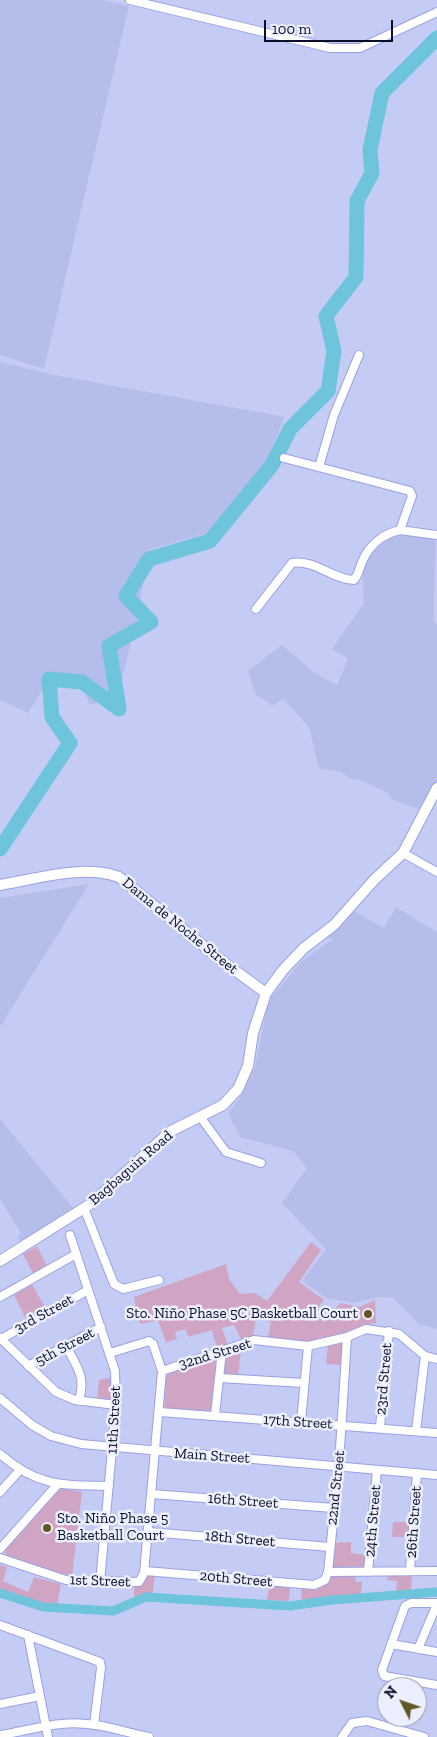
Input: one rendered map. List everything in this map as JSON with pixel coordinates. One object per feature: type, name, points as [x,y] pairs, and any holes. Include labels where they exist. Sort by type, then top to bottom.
[{"type":"street","points":[[130,0],[330,48],[360,48],[437,12]]},
{"type":"street","points":[[319,467],[334,415],[359,354]]},
{"type":"street","points":[[284,458],[410,491],[412,496],[400,530]]},
{"type":"street","points":[[256,609],[292,563],[299,562],[330,571],[345,580],[354,580],[359,574],[361,563],[375,543],[389,533],[400,530],[437,535]]},
{"type":"street","points":[[437,788],[403,854],[437,872]]},
{"type":"street","name":"Bagbaguin Road","points":[[0,1261],[84,1208],[118,1182],[171,1131],[224,1105],[238,1089],[248,1066],[253,1033],[266,993],[282,970],[304,948],[334,924],[374,880],[403,854]]},
{"type":"street","name":"Dama de Noche Street","points":[[0,884],[84,872],[100,872],[119,877],[266,993]]},
{"type":"street","points":[[200,1118],[226,1152],[261,1163]]},
{"type":"street","points":[[84,1208],[114,1284],[118,1288],[123,1289],[159,1280]]},
{"type":"street","name":"11th Street","points":[[70,1235],[115,1371],[116,1405],[113,1448],[100,1582]]},
{"type":"street","points":[[0,1297],[76,1254]]},
{"type":"street","name":"3rd Street","points":[[0,1339],[88,1290]]},
{"type":"street","name":"5th Street","points":[[28,1366],[101,1328]]},
{"type":"street","name":"32nd Street","points":[[162,1370],[254,1340],[308,1346],[348,1337],[366,1329],[399,1334],[425,1356]]},
{"type":"street","name":"23rd Street","points":[[380,1427],[389,1331]]},
{"type":"street","name":"22nd Street","points":[[327,1576],[339,1466],[348,1337]]},
{"type":"street","points":[[0,1339],[56,1392],[64,1397],[79,1401],[116,1405]]},
{"type":"street","points":[[110,1353],[149,1341],[153,1344],[162,1370]]},
{"type":"street","points":[[66,1346],[83,1377],[83,1387],[79,1401]]},
{"type":"street","points":[[300,1422],[308,1346]]},
{"type":"street","points":[[215,1415],[222,1351]]},
{"type":"street","points":[[416,1431],[425,1356],[437,1358]]},
{"type":"street","name":"1st Street","points":[[0,1558],[66,1580],[139,1582],[145,1571],[160,1412],[162,1370]]},
{"type":"street","points":[[220,1378],[304,1383]]},
{"type":"street","name":"Main Street","points":[[0,1398],[32,1426],[51,1436],[113,1448],[437,1474]]},
{"type":"street","name":"17th Street","points":[[160,1412],[380,1427],[437,1433]]},
{"type":"street","points":[[0,1454],[19,1471],[57,1485],[109,1486]]},
{"type":"street","name":"24th Street","points":[[368,1572],[377,1470]]},
{"type":"street","points":[[0,1492],[19,1471]]},
{"type":"street","name":"26th Street","points":[[410,1570],[417,1473]]},
{"type":"street","points":[[0,1549],[57,1485]]},
{"type":"street","name":"16th Street","points":[[152,1494],[333,1508]]},
{"type":"street","name":"18th Street","points":[[149,1532],[330,1546]]},
{"type":"street","points":[[327,1576],[410,1570],[437,1571]]},
{"type":"street","name":"20th Street","points":[[145,1571],[314,1585],[327,1576]]},
{"type":"street","points":[[418,1649],[437,1603],[411,1603],[405,1606],[382,1670],[384,1676],[437,1685]]},
{"type":"street","points":[[0,1625],[100,1662],[101,1668],[94,1725]]},
{"type":"street","points":[[428,1625],[437,1626]]},
{"type":"street","points":[[28,1635],[48,1737]]},
{"type":"street","points":[[391,1644],[437,1652]]},
{"type":"street","points":[[0,1704],[40,1696]]},
{"type":"street","points":[[342,1737],[352,1723],[367,1721],[424,1737]]},
{"type":"street","points":[[0,1736],[61,1724],[94,1725],[149,1737]]},
{"type":"shaded area","points":[[0,0],[103,0],[129,6],[44,369],[0,355]]},
{"type":"shaded area","points":[[0,362],[54,375],[285,417],[268,457],[218,530],[148,550],[138,616],[116,701],[89,704],[82,682],[49,679],[28,713],[0,700]]},
{"type":"shaded area","points":[[405,533],[436,538],[434,621],[437,625],[437,780],[421,810],[391,799],[388,793],[360,780],[349,778],[342,772],[319,768],[309,727],[283,699],[272,706],[269,702],[256,695],[248,671],[282,645],[313,672],[337,685],[348,659],[332,649],[364,603],[362,562],[387,537]]},
{"type":"shaded area","points":[[89,884],[0,1027],[0,898]]},
{"type":"shaded area","points":[[396,907],[437,932],[437,1329],[419,1324],[393,1298],[379,1297],[355,1303],[326,1298],[302,1281],[326,1249],[282,1203],[307,1168],[293,1151],[240,1137],[228,1113],[240,1098],[255,1067],[268,1001],[301,962],[333,939],[328,938],[352,910],[384,928]]},
{"type":"shaded area","points":[[0,1119],[73,1208],[22,1243],[17,1237],[21,1233],[0,1199]]},
{"type":"shaded area","points":[[311,1242],[321,1250],[299,1282],[324,1300],[314,1313],[324,1322],[340,1303],[359,1307],[375,1300],[376,1323],[364,1325],[327,1338],[298,1342],[268,1337],[271,1322],[256,1319],[253,1336],[242,1341],[234,1325],[222,1328],[228,1345],[217,1349],[212,1330],[188,1337],[186,1329],[175,1332],[177,1339],[166,1343],[158,1320],[141,1324],[138,1320],[134,1297],[226,1264],[229,1279],[240,1294],[255,1293],[267,1301]]},
{"type":"shaded area","points":[[37,1246],[47,1266],[33,1273],[23,1254]]},
{"type":"shaded area","points":[[32,1284],[47,1311],[27,1321],[14,1295]]},
{"type":"shaded area","points":[[344,1343],[342,1365],[326,1364],[328,1346]]},
{"type":"shaded area","points":[[241,1349],[238,1376],[223,1375],[226,1357]]},
{"type":"shaded area","points":[[216,1359],[213,1409],[209,1413],[164,1410],[166,1377],[170,1373]]},
{"type":"shaded area","points":[[113,1377],[114,1401],[97,1399],[99,1380]]},
{"type":"shaded area","points":[[65,1489],[82,1492],[72,1576],[46,1572],[5,1554],[5,1548],[56,1490]]},
{"type":"shaded area","points":[[393,1522],[410,1522],[409,1537],[392,1537]]},
{"type":"shaded area","points":[[351,1542],[351,1553],[366,1555],[366,1567],[332,1567],[334,1543]]},
{"type":"shaded area","points":[[0,1565],[7,1567],[3,1581],[28,1592],[34,1577],[61,1584],[57,1606],[43,1605],[0,1591]]},
{"type":"shaded area","points":[[412,1573],[411,1592],[396,1592],[397,1581],[387,1580],[388,1575]]},
{"type":"shaded area","points":[[147,1574],[155,1576],[152,1596],[134,1601],[134,1585]]},
{"type":"shaded area","points":[[330,1575],[355,1575],[356,1582],[362,1582],[361,1596],[302,1602],[301,1588]]},
{"type":"shaded area","points":[[269,1586],[290,1587],[289,1601],[267,1600]]},
{"type":"waterway","points":[[0,849],[70,743],[52,717],[49,679],[82,682],[119,709],[109,646],[151,622],[126,596],[149,559],[210,541],[272,465],[290,429],[328,391],[334,351],[326,316],[356,277],[357,201],[372,173],[370,150],[382,93],[437,38]]},
{"type":"waterway","points":[[0,1593],[43,1607],[113,1611],[146,1597],[290,1606],[332,1600],[437,1592]]},
{"type":"place","name":"Sto. Niño Phase 5C Basketball Court","points":[[368,1314]]},
{"type":"place","name":"Sto. Niño Phase 5 Basketball Court","points":[[47,1528]]}]
